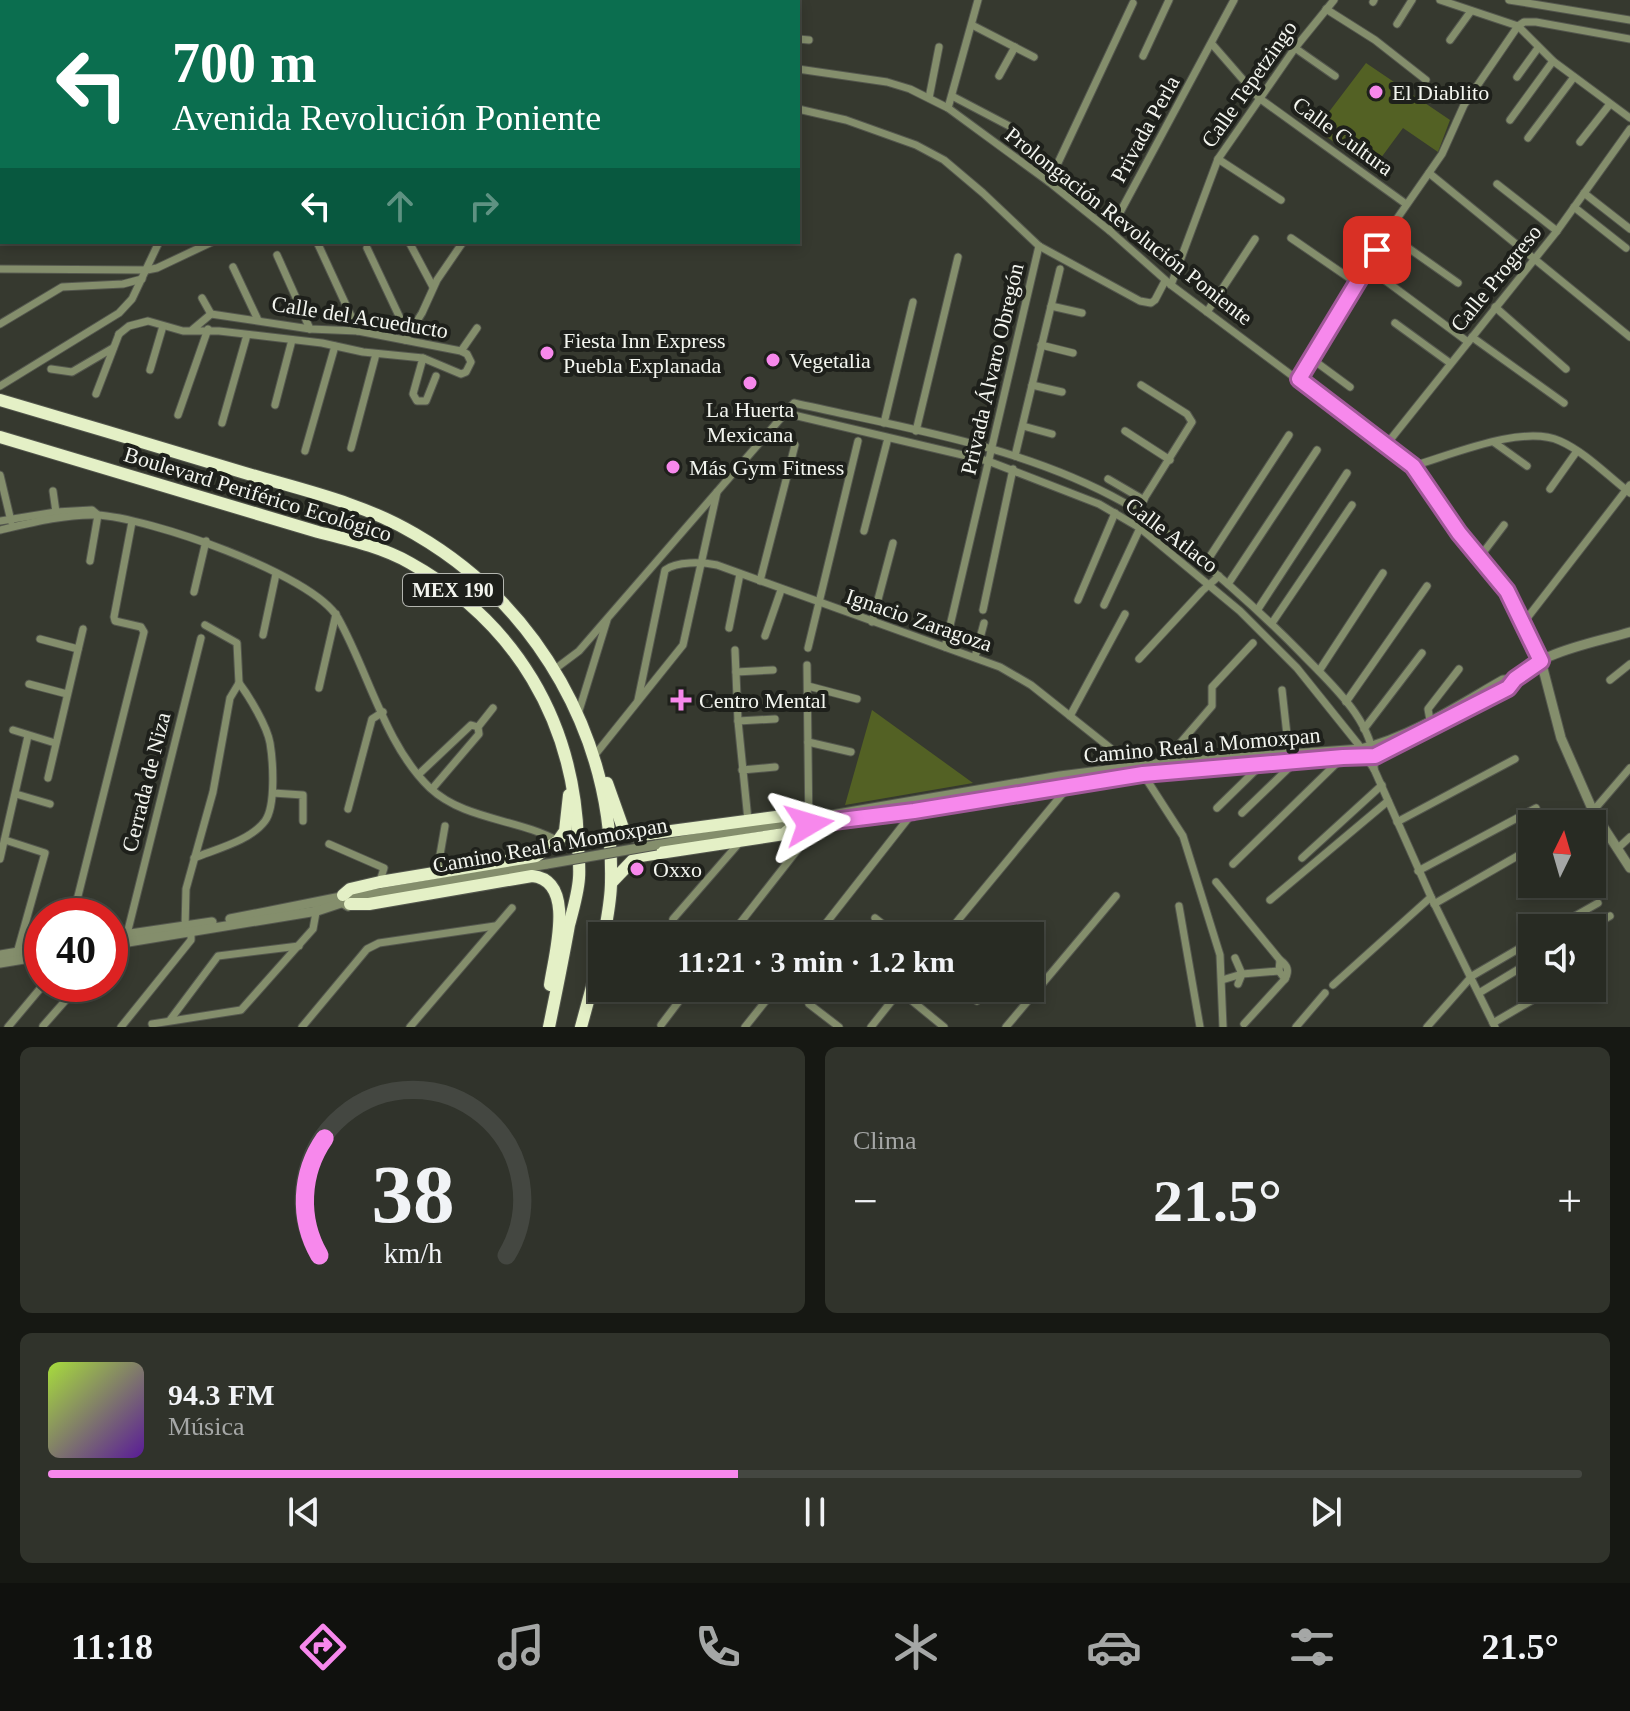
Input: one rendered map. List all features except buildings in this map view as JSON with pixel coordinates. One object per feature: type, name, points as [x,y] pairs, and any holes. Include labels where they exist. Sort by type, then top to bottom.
[{"type":"highway","name":"Boulevard Periférico Ecológico","points":[[0,400],[356,506],[386,519],[456,559],[474,574],[540,646],[578,714],[594,756],[607,819],[611,883],[606,922]]},
{"type":"highway","name":"Boulevard Periférico Ecológico","points":[[0,437],[303,528],[363,543],[408,561],[479,610],[511,647],[540,691],[566,756],[576,803],[579,878],[549,1027]]},
{"type":"highway","points":[[542,1027],[560,911],[555,892],[546,880],[532,876],[369,904],[344,900],[350,889],[381,879],[536,856],[558,841],[565,831],[569,790],[566,756]]},
{"type":"highway","points":[[594,756],[606,779],[621,825],[630,835],[783,816],[791,823],[784,834],[640,856],[619,872],[611,883]]},
{"type":"highway","points":[[581,1027],[588,1001]]},
{"type":"street","points":[[948,108],[978,0]]},
{"type":"street","points":[[1143,56],[1169,0]]},
{"type":"street","name":"Privada Perla","points":[[1110,231],[1234,0]]},
{"type":"street","name":"Calle Tepetzingo","points":[[1168,283],[1218,159],[1295,48],[1334,0]]},
{"type":"street","points":[[1397,24],[1412,0]]},
{"type":"street","points":[[1440,0],[1518,26],[1553,61],[1630,118]]},
{"type":"street","points":[[1509,0],[1630,20]]},
{"type":"street","points":[[1049,182],[1133,3]]},
{"type":"street","points":[[1326,9],[1375,40],[1426,80]]},
{"type":"street","points":[[1450,40],[1471,11]]},
{"type":"street","points":[[1299,379],[1387,233],[1448,143],[1464,105],[1518,26],[1524,22],[1536,22],[1630,39]]},
{"type":"street","points":[[972,25],[1034,57]]},
{"type":"street","points":[[800,39],[809,40]]},
{"type":"street","name":"Calle Cultura","points":[[1212,44],[1259,98],[1406,204]]},
{"type":"street","points":[[929,98],[939,47]]},
{"type":"street","points":[[999,76],[1015,47]]},
{"type":"street","points":[[1295,48],[1335,76]]},
{"type":"street","points":[[1517,77],[1538,48]]},
{"type":"street","points":[[1510,120],[1553,61]]},
{"type":"street","name":"Prolongación Revolución Poniente","points":[[800,69],[870,78],[910,89],[948,108],[1049,182],[1168,283],[1413,466],[1459,533],[1507,591],[1541,661]]},
{"type":"street","points":[[1528,138],[1574,77]]},
{"type":"street","points":[[952,96],[1013,128]]},
{"type":"street","points":[[1580,142],[1610,104]]},
{"type":"street","points":[[800,109],[846,120],[916,145],[944,160],[1039,246]]},
{"type":"street","name":"Calle Progreso","points":[[1386,445],[1557,231],[1630,129]]},
{"type":"street","points":[[1218,159],[1281,200]]},
{"type":"street","points":[[1429,173],[1630,337]]},
{"type":"street","points":[[1497,184],[1557,231]]},
{"type":"street","points":[[1584,193],[1630,229]]},
{"type":"street","points":[[1574,207],[1626,248]]},
{"type":"street","points":[[1387,233],[1458,283]]},
{"type":"street","points":[[1291,238],[1358,284]]},
{"type":"street","points":[[1207,312],[1255,239]]},
{"type":"street","points":[[0,386],[119,313],[132,299],[158,244]]},
{"type":"street","points":[[0,269],[147,270],[207,244]]},
{"type":"street","points":[[318,244],[358,331]]},
{"type":"street","points":[[410,244],[433,287]]},
{"type":"street","points":[[406,337],[459,244]]},
{"type":"street","name":"Privada Álvaro Obregón","points":[[945,647],[1039,246],[1146,303],[1155,300],[1168,283]]},
{"type":"street","points":[[367,248],[406,337]]},
{"type":"street","points":[[277,255],[310,329]]},
{"type":"street","points":[[916,431],[958,257]]},
{"type":"street","points":[[233,267],[258,320]]},
{"type":"street","points":[[1367,267],[1564,403]]},
{"type":"street","points":[[1015,456],[1060,269]]},
{"type":"street","points":[[0,324],[62,287],[123,284],[142,279]]},
{"type":"street","points":[[192,330],[211,314],[202,298]]},
{"type":"street","points":[[884,423],[913,302]]},
{"type":"street","points":[[1051,306],[1082,313]]},
{"type":"street","points":[[1495,307],[1566,369]]},
{"type":"street","points":[[96,394],[119,334],[129,326],[119,313]]},
{"type":"street","name":"Calle del Acueducto","points":[[129,326],[148,321],[183,331],[208,329],[322,343],[376,354],[423,358],[461,374],[466,372],[471,362],[467,354],[461,351],[406,337],[310,329],[211,314]]},
{"type":"street","points":[[109,319],[119,334]]},
{"type":"street","points":[[1395,323],[1450,363]]},
{"type":"street","points":[[150,370],[163,326]]},
{"type":"street","points":[[461,351],[477,328]]},
{"type":"street","points":[[178,415],[208,329]]},
{"type":"street","points":[[322,343],[325,330]]},
{"type":"street","points":[[222,423],[247,335]]},
{"type":"street","points":[[275,405],[292,340]]},
{"type":"street","points":[[1041,345],[1073,353]]},
{"type":"street","points":[[305,451],[335,346]]},
{"type":"street","points":[[51,369],[72,372],[113,348]]},
{"type":"street","points":[[351,448],[376,354]]},
{"type":"street","points":[[423,358],[413,394],[417,401],[426,401],[436,376]]},
{"type":"street","points":[[1312,359],[1350,387]]},
{"type":"street","points":[[1032,385],[1062,392]]},
{"type":"street","points":[[1137,510],[1191,426],[1191,418],[1141,385]]},
{"type":"street","name":"Calle Atlaco","points":[[1369,752],[1297,668],[1240,611],[1140,528],[1115,513],[988,461],[785,413],[794,403],[992,449],[1106,493],[1137,510],[1258,609],[1319,671],[1364,729],[1374,769],[1418,871],[1494,1025]]},
{"type":"street","points":[[555,669],[579,651],[785,413]]},
{"type":"street","points":[[871,433],[875,421]]},
{"type":"street","points":[[1023,426],[1052,434]]},
{"type":"street","points":[[1125,431],[1170,460]]},
{"type":"street","points":[[1205,564],[1289,435]]},
{"type":"street","points":[[1413,466],[1495,443],[1542,436],[1559,440],[1577,451],[1629,490],[1524,622]]},
{"type":"street","points":[[864,531],[888,438]]},
{"type":"street","points":[[808,648],[858,441]]},
{"type":"street","points":[[1495,443],[1527,466]]},
{"type":"street","points":[[760,581],[795,445]]},
{"type":"street","points":[[1228,584],[1317,450]]},
{"type":"street","points":[[1550,489],[1577,451]]},
{"type":"street","points":[[983,610],[1013,469]]},
{"type":"street","points":[[1258,609],[1347,473]]},
{"type":"street","points":[[0,475],[11,523]]},
{"type":"street","points":[[1108,479],[1144,500]]},
{"type":"street","points":[[594,756],[683,645],[718,490]]},
{"type":"street","points":[[53,491],[56,512]]},
{"type":"street","points":[[1099,504],[1106,493]]},
{"type":"street","points":[[1272,623],[1352,505]]},
{"type":"street","points":[[0,530],[11,523],[56,512],[85,509],[98,515],[206,541],[300,585],[336,614],[408,761],[432,789],[465,808],[544,833],[558,841]]},
{"type":"street","points":[[1078,600],[1115,513]]},
{"type":"street","points":[[0,521],[11,523],[98,515]]},
{"type":"street","points":[[90,561],[98,515]]},
{"type":"street","points":[[78,898],[144,632],[141,627],[115,621],[114,617],[132,522]]},
{"type":"street","points":[[1479,558],[1504,525]]},
{"type":"street","points":[[1104,605],[1140,528]]},
{"type":"street","points":[[194,592],[206,541]]},
{"type":"street","points":[[872,622],[893,543]]},
{"type":"street","name":"Ignacio Zaragoza","points":[[638,700],[667,567],[702,563],[975,657],[1031,685],[1143,774],[1183,836],[1220,955],[1223,1027]]},
{"type":"street","points":[[1319,671],[1383,573]]},
{"type":"street","points":[[263,635],[276,574]]},
{"type":"street","points":[[729,628],[740,574]]},
{"type":"street","points":[[1139,659],[1219,576]]},
{"type":"street","points":[[1346,702],[1427,586]]},
{"type":"street","points":[[765,636],[781,590]]},
{"type":"street","points":[[319,688],[336,614]]},
{"type":"street","points":[[1070,716],[1125,614]]},
{"type":"street","points":[[578,714],[608,615]]},
{"type":"street","points":[[975,657],[984,623]]},
{"type":"street","points":[[121,1027],[191,940],[186,889],[213,792],[230,698],[239,683],[237,643],[205,625]]},
{"type":"street","points":[[48,778],[83,629]]},
{"type":"street","name":"Camino Real a Momoxpan","points":[[1292,757],[1343,757],[1369,752],[1508,688],[1515,679],[1541,661],[1630,632]]},
{"type":"street","name":"Cerrada de Niza","points":[[128,930],[201,638]]},
{"type":"street","points":[[40,639],[78,649]]},
{"type":"street","points":[[1163,763],[1212,706],[1212,687],[1253,643]]},
{"type":"street","points":[[735,650],[738,721],[748,820]]},
{"type":"street","points":[[1364,729],[1422,653]]},
{"type":"street","points":[[1297,668],[1306,658]]},
{"type":"street","points":[[1541,661],[1561,738],[1593,810]]},
{"type":"street","points":[[1610,680],[1630,664]]},
{"type":"street","points":[[741,922],[809,835],[807,665]]},
{"type":"street","points":[[1430,720],[1428,709],[1459,669]]},
{"type":"street","points":[[736,672],[773,670]]},
{"type":"street","name":"Camino Real a Momoxpan","points":[[128,934],[316,911],[368,895],[791,823],[1143,774],[1292,757],[1369,752],[1503,680],[1515,679]]},
{"type":"street","points":[[194,858],[244,837],[265,821],[273,793],[269,740],[239,683]]},
{"type":"street","points":[[29,684],[67,694]]},
{"type":"street","points":[[808,686],[857,699]]},
{"type":"street","points":[[1242,813],[1292,757],[1282,690]]},
{"type":"street","points":[[432,789],[479,734],[478,727],[493,708]]},
{"type":"street","points":[[348,809],[372,719],[383,712]]},
{"type":"street","points":[[738,721],[775,719]]},
{"type":"street","points":[[419,774],[471,725],[478,727]]},
{"type":"street","points":[[13,730],[55,743]]},
{"type":"street","points":[[0,859],[28,736]]},
{"type":"street","points":[[808,742],[851,752]]},
{"type":"street","points":[[1233,864],[1343,757]]},
{"type":"street","points":[[1397,822],[1515,759]]},
{"type":"street","points":[[1217,808],[1265,760]]},
{"type":"street","name":"Camino Real a Momoxpan","points":[[914,807],[1060,776],[1163,763],[1265,760]]},
{"type":"street","points":[[742,770],[775,767]]},
{"type":"street","points":[[1594,810],[1630,768]]},
{"type":"street","points":[[957,922],[1071,784]]},
{"type":"street","points":[[1302,858],[1382,785]]},
{"type":"street","points":[[273,793],[303,795],[303,821]]},
{"type":"street","points":[[16,794],[50,804]]},
{"type":"street","points":[[1270,900],[1388,801]]},
{"type":"street","points":[[827,922],[914,807]]},
{"type":"street","points":[[1418,871],[1536,808]]},
{"type":"street","points":[[437,872],[445,826]]},
{"type":"street","points":[[1606,832],[1630,868]]},
{"type":"street","points":[[1617,849],[1630,837]]},
{"type":"street","points":[[5,840],[45,853],[17,953]]},
{"type":"street","points":[[673,919],[740,841]]},
{"type":"street","points":[[329,844],[384,868],[381,879]]},
{"type":"street","points":[[1333,985],[1432,900],[1518,855]]},
{"type":"street","points":[[1216,882],[1288,970],[1285,979],[1244,1024]]},
{"type":"street","points":[[1006,1027],[1116,896]]},
{"type":"street","points":[[1579,914],[1598,903]]},
{"type":"street","points":[[1179,906],[1200,1027]]},
{"type":"street","points":[[410,1027],[512,908]]},
{"type":"street","points":[[152,1024],[241,1010],[313,929],[316,911]]},
{"type":"street","points":[[1606,918],[1610,916]]},
{"type":"street","points":[[875,918],[880,922]]},
{"type":"street","points":[[302,1027],[367,949],[379,943],[495,926]]},
{"type":"street","name":"Camino Real a Momoxpan","points":[[128,940],[188,928]]},
{"type":"street","points":[[170,1020],[218,956],[299,946]]},
{"type":"street","points":[[1427,1027],[1472,976],[1518,949]]},
{"type":"street","points":[[0,955],[24,952]]},
{"type":"street","points":[[1235,958],[1239,978]]},
{"type":"street","points":[[0,963],[24,959]]},
{"type":"street","points":[[1280,960],[1279,971],[1285,979]]},
{"type":"street","points":[[1479,993],[1518,969]]},
{"type":"street","points":[[1222,980],[1279,971]]},
{"type":"street","points":[[1296,1027],[1325,993]]},
{"type":"street","points":[[8,1027],[29,1002]]},
{"type":"street","points":[[43,1026],[64,1002]]},
{"type":"street","points":[[661,1025],[678,1002]]},
{"type":"street","points":[[745,1027],[765,1002]]},
{"type":"street","points":[[871,1027],[891,1002]]},
{"type":"street","points":[[916,1002],[944,1027]]},
{"type":"street","points":[[1494,1025],[1531,1002]]},
{"type":"street","points":[[809,1004],[839,1027]]},
{"type":"green space","name":"El Diablito","points":[[1366,63],[1450,120],[1438,152],[1403,128],[1372,170],[1316,129]]},
{"type":"green space","points":[[872,710],[973,783],[845,805]]},
{"type":"place","name":"El Diablito","points":[[1376,92]]},
{"type":"place","name":"Fiesta Inn Express Puebla Explanada","points":[[547,353]]},
{"type":"place","name":"Vegetalia","points":[[773,360]]},
{"type":"place","name":"La Huerta Mexicana","points":[[750,383]]},
{"type":"place","name":"Más Gym Fitness","points":[[673,467]]},
{"type":"place","name":"Centro Mental","points":[[681,700]]},
{"type":"place","name":"Oxxo","points":[[637,869]]},
{"type":"route","points":[[809,824],[914,811],[1143,774],[1375,756],[1508,688],[1515,679],[1541,661],[1507,591],[1459,533],[1413,466],[1299,379],[1377,250]]}]
